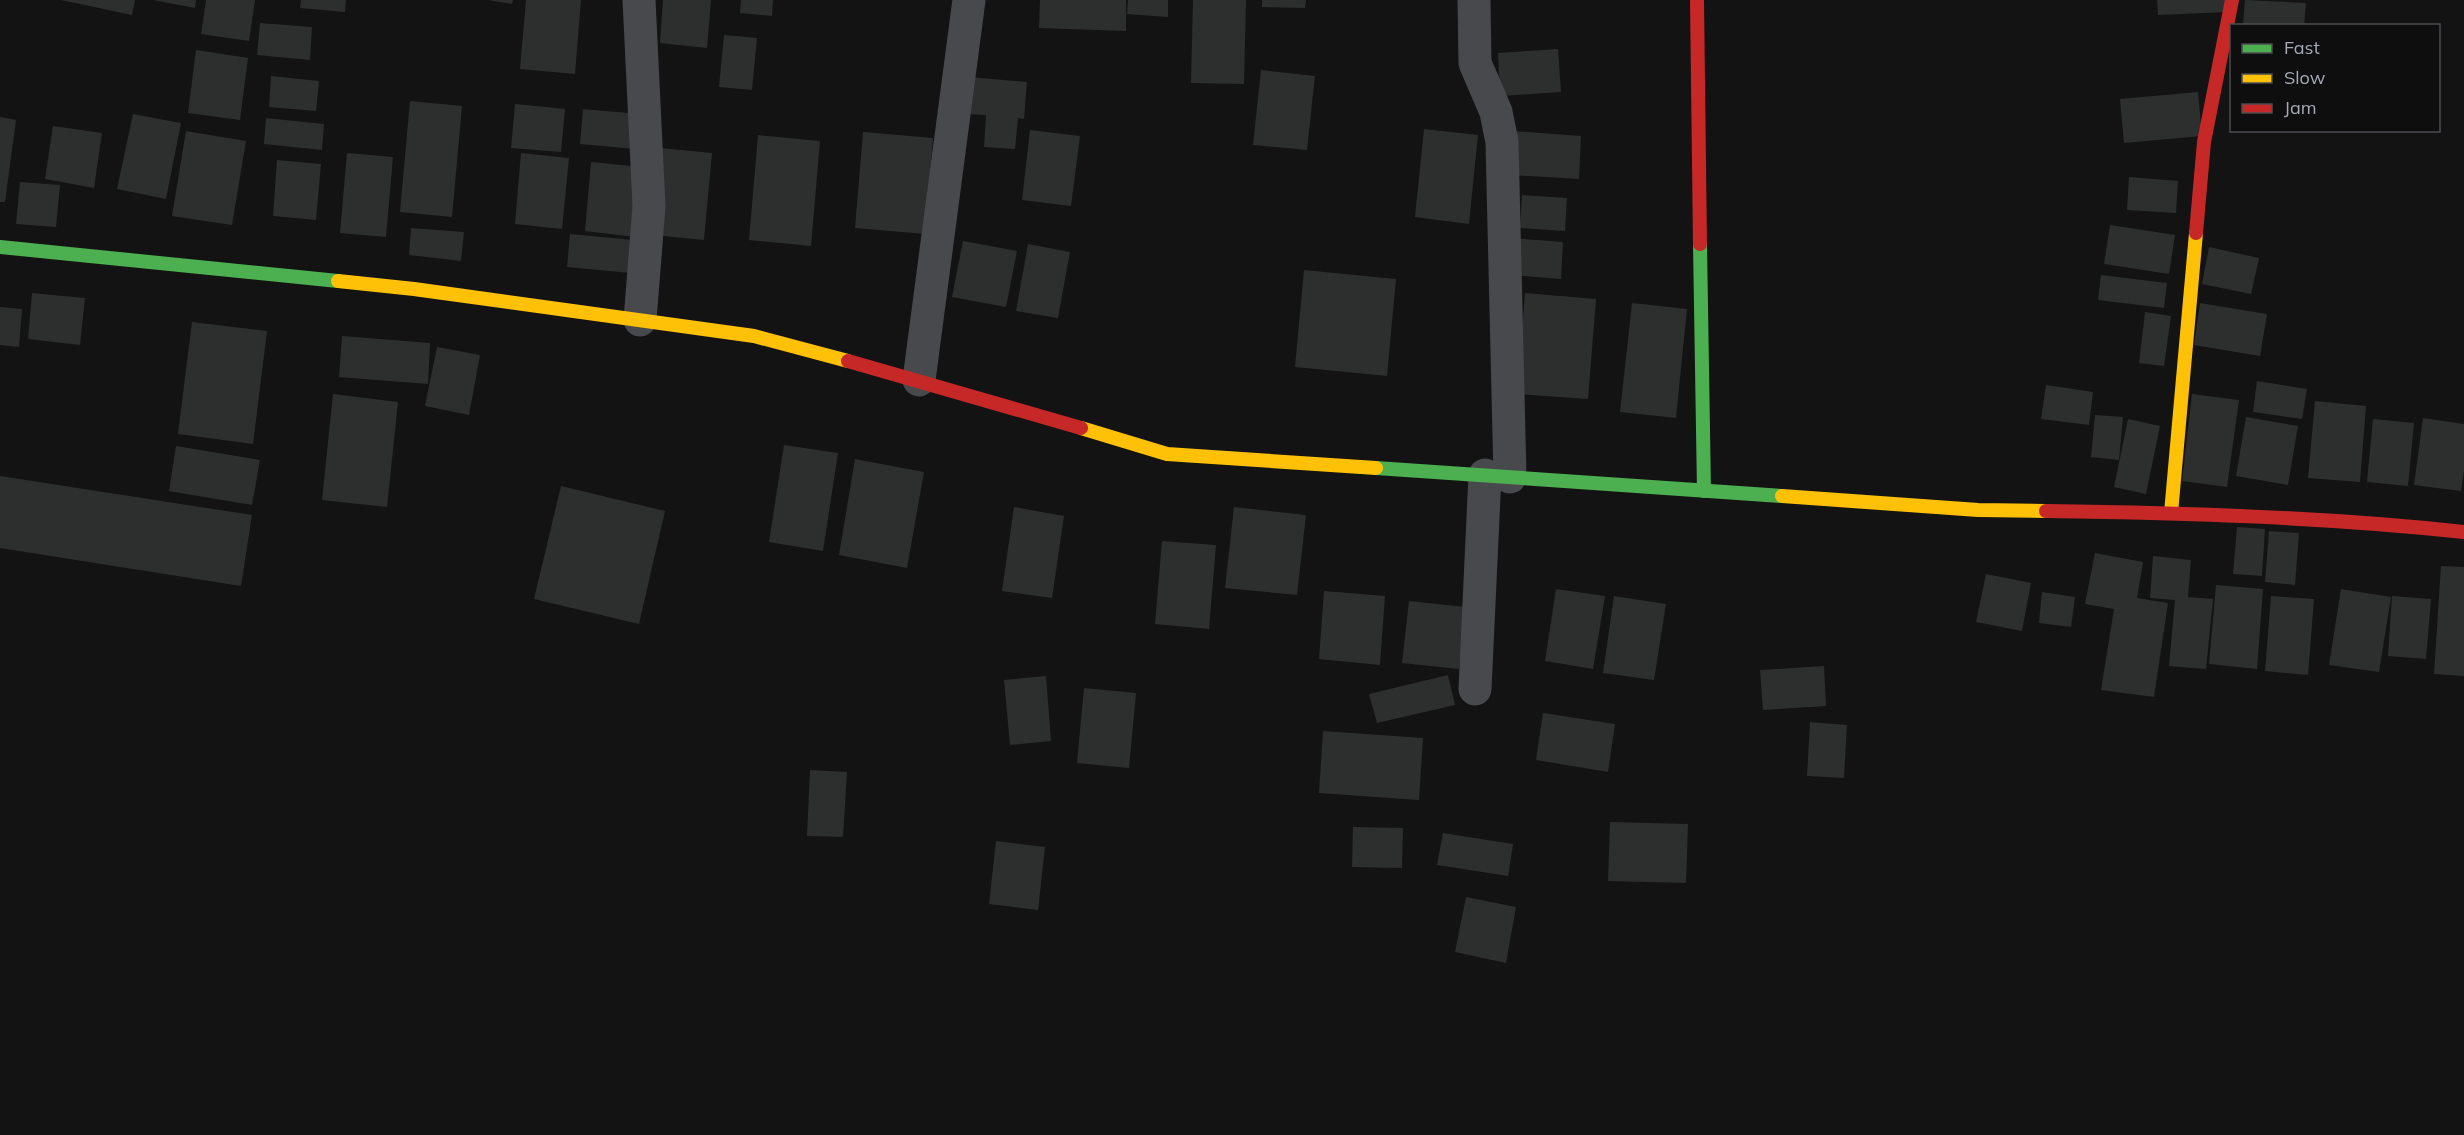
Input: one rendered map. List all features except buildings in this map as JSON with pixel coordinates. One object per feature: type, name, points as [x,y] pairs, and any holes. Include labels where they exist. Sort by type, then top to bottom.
[{"type":"street","points":[[639,0],[648,187],[639,320]]},
{"type":"street","points":[[919,380],[969,0]]},
{"type":"street","points":[[1474,0],[1475,63],[1496,112],[1502,142],[1498,476],[1475,689]]},
{"type":"street","points":[[1697,0],[1704,491]]},
{"type":"street","points":[[2171,513],[2204,142],[2232,0]]},
{"type":"street","points":[[0,247],[414,290],[754,336],[919,380],[1167,454],[1977,510],[2171,513],[2373,522],[2464,532]]},
{"type":"traffic: fast","points":[[1700,244],[1704,491]]},
{"type":"traffic: fast","points":[[0,247],[338,281]]},
{"type":"traffic: fast","points":[[1376,468],[1782,496]]},
{"type":"traffic: slow","points":[[2171,513],[2196,233]]},
{"type":"traffic: slow","points":[[338,281],[414,289],[754,336],[848,361]]},
{"type":"traffic: slow","points":[[1081,428],[1167,454],[1376,468]]},
{"type":"traffic: slow","points":[[1782,496],[1978,510],[2046,511]]},
{"type":"traffic: jam","points":[[1697,0],[1700,244]]},
{"type":"traffic: jam","points":[[2196,233],[2204,142],[2232,0]]},
{"type":"traffic: jam","points":[[848,361],[1081,428]]},
{"type":"traffic: jam","points":[[2046,511],[2255,517],[2464,532]]}]
